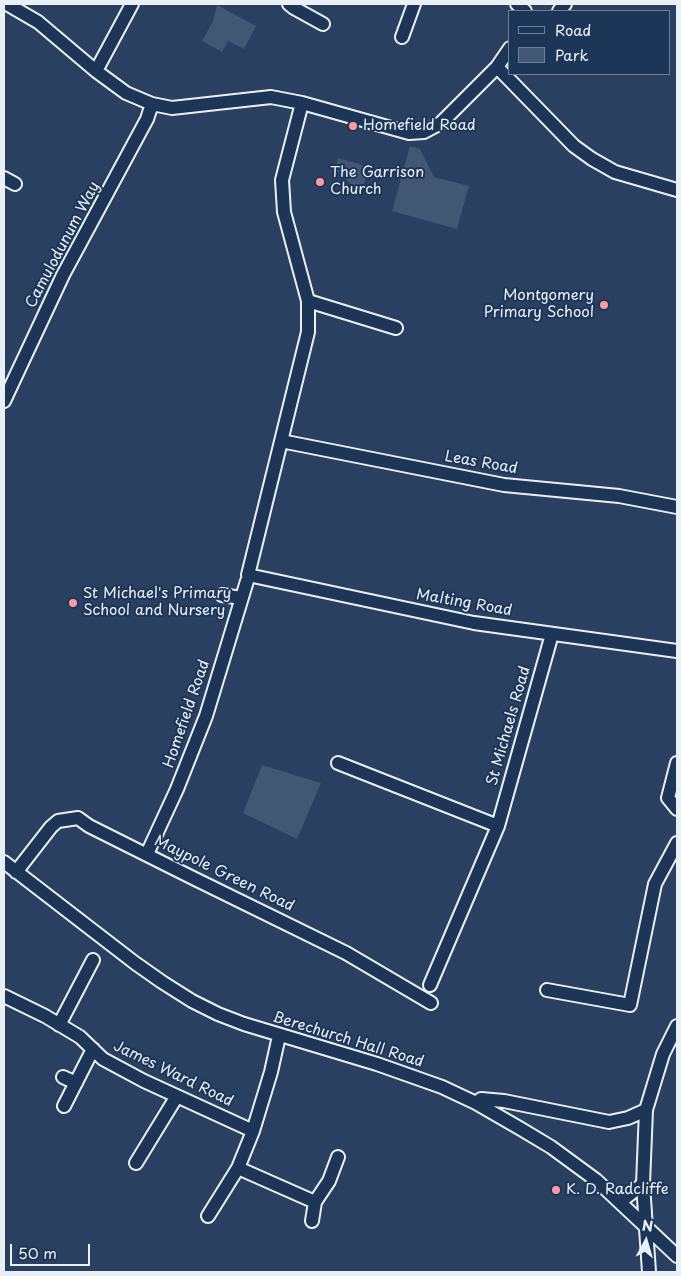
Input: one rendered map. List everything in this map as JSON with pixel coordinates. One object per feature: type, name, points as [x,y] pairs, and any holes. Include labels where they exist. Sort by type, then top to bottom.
[{"type":"street","points":[[7,4],[38,22],[126,93],[152,104],[172,108],[271,97],[302,103],[409,133],[424,132],[440,123],[497,67],[508,51]]},
{"type":"street","points":[[96,70],[132,4]]},
{"type":"street","points":[[289,4],[323,24]]},
{"type":"street","points":[[402,37],[414,4]]},
{"type":"street","points":[[497,67],[571,142],[592,159],[615,172],[677,190]]},
{"type":"street","name":"Homefield Road","points":[[147,854],[177,789],[206,716],[247,578],[308,332],[308,300],[284,212],[282,180],[302,103]]},
{"type":"street","name":"Camulodunum Way","points":[[4,400],[63,276],[147,120],[152,104]]},
{"type":"street","points":[[308,300],[396,328]]},
{"type":"street","name":"Leas Road","points":[[281,441],[504,485],[619,496],[677,507]]},
{"type":"street","name":"Malting Road","points":[[247,578],[474,623],[677,651]]},
{"type":"street","points":[[222,595],[241,598]]},
{"type":"street","name":"St Michaels Road","points":[[430,985],[498,826],[552,634]]},
{"type":"street","points":[[338,763],[498,826]]},
{"type":"street","points":[[677,763],[668,798],[677,810]]},
{"type":"street","name":"Maypole Green Road","points":[[16,872],[50,827],[58,821],[67,818],[78,818],[89,826],[346,953],[431,1003]]},
{"type":"street","points":[[546,990],[630,1005],[654,884],[677,843]]},
{"type":"street","name":"Berechurch Hall Road","points":[[4,862],[135,963],[169,987],[218,1014],[279,1036],[332,1050],[403,1073],[442,1087],[476,1103],[551,1147],[596,1180],[677,1256]]},
{"type":"street","points":[[59,1025],[93,960]]},
{"type":"street","name":"James Ward Road","points":[[4,996],[80,1037],[103,1059],[144,1082],[253,1131]]},
{"type":"street","points":[[649,1272],[643,1184],[646,1110],[663,1054],[677,1026]]},
{"type":"street","points":[[208,1216],[238,1168],[253,1131],[279,1036]]},
{"type":"street","points":[[64,1106],[93,1049]]},
{"type":"street","points":[[63,1077],[76,1083]]},
{"type":"street","points":[[136,1163],[176,1096]]},
{"type":"street","points":[[476,1103],[481,1099],[504,1101],[609,1122],[628,1118],[646,1110]]},
{"type":"street","points":[[312,1221],[315,1202],[329,1181],[338,1157]]},
{"type":"street","points":[[238,1168],[315,1202]]},
{"type":"street","points":[[620,1202],[643,1184]]},
{"type":"green space","points":[[217,5],[256,26],[244,49],[228,41],[222,52],[202,41],[213,21]]},
{"type":"green space","points":[[410,146],[420,149],[434,177],[469,186],[457,229],[392,211]]},
{"type":"green space","points":[[338,158],[369,167],[361,193],[335,170]]},
{"type":"green space","points":[[262,765],[321,783],[297,839],[243,813]]},
{"type":"place","name":"Homefield Road","points":[[353,126]]},
{"type":"place","name":"The Garrison Church","points":[[320,182]]},
{"type":"place","name":"Montgomery Primary School","points":[[604,305]]},
{"type":"place","name":"St Michael's Primary School and Nursery","points":[[73,603]]},
{"type":"place","name":"K. D. Radcliffe","points":[[556,1190]]}]
